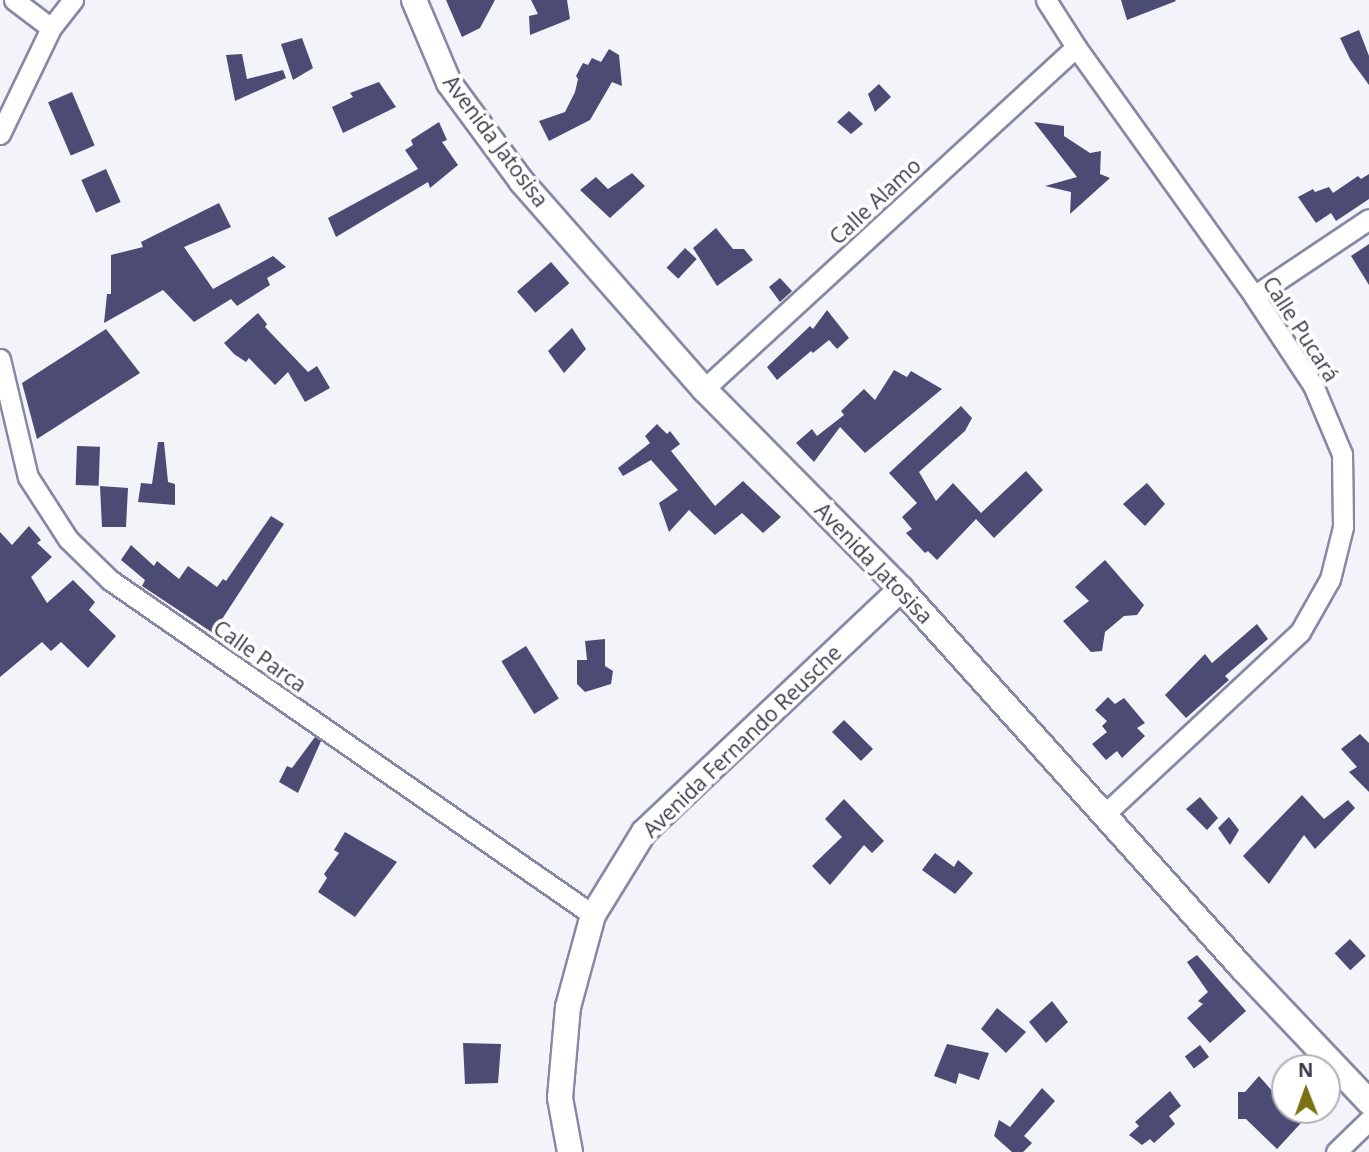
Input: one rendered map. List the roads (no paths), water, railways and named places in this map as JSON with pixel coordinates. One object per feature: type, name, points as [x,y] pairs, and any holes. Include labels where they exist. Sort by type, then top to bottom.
[{"type":"street","points":[[14,0],[51,28]]},
{"type":"street","points":[[0,134],[51,28],[73,0]]},
{"type":"street","name":"Avenida Jatosisa","points":[[414,0],[449,83],[522,182],[705,389],[901,589],[1242,968],[1369,1102]]},
{"type":"street","name":"Calle Pucará","points":[[1046,0],[1076,47],[1254,296],[1313,385],[1342,454],[1343,527],[1330,579],[1300,632],[1105,814]]},
{"type":"street","name":"Calle Alamo","points":[[705,389],[1076,47]]},
{"type":"street","points":[[1254,296],[1369,219]]},
{"type":"street","name":"Calle Parca","points":[[0,359],[28,477],[68,539],[110,580],[593,915]]},
{"type":"street","name":"Avenida Fernando Reusche","points":[[570,1152],[560,1098],[568,1007],[593,915],[644,832],[901,589]]},
{"type":"street","points":[[1336,1152],[1369,1120]]}]
